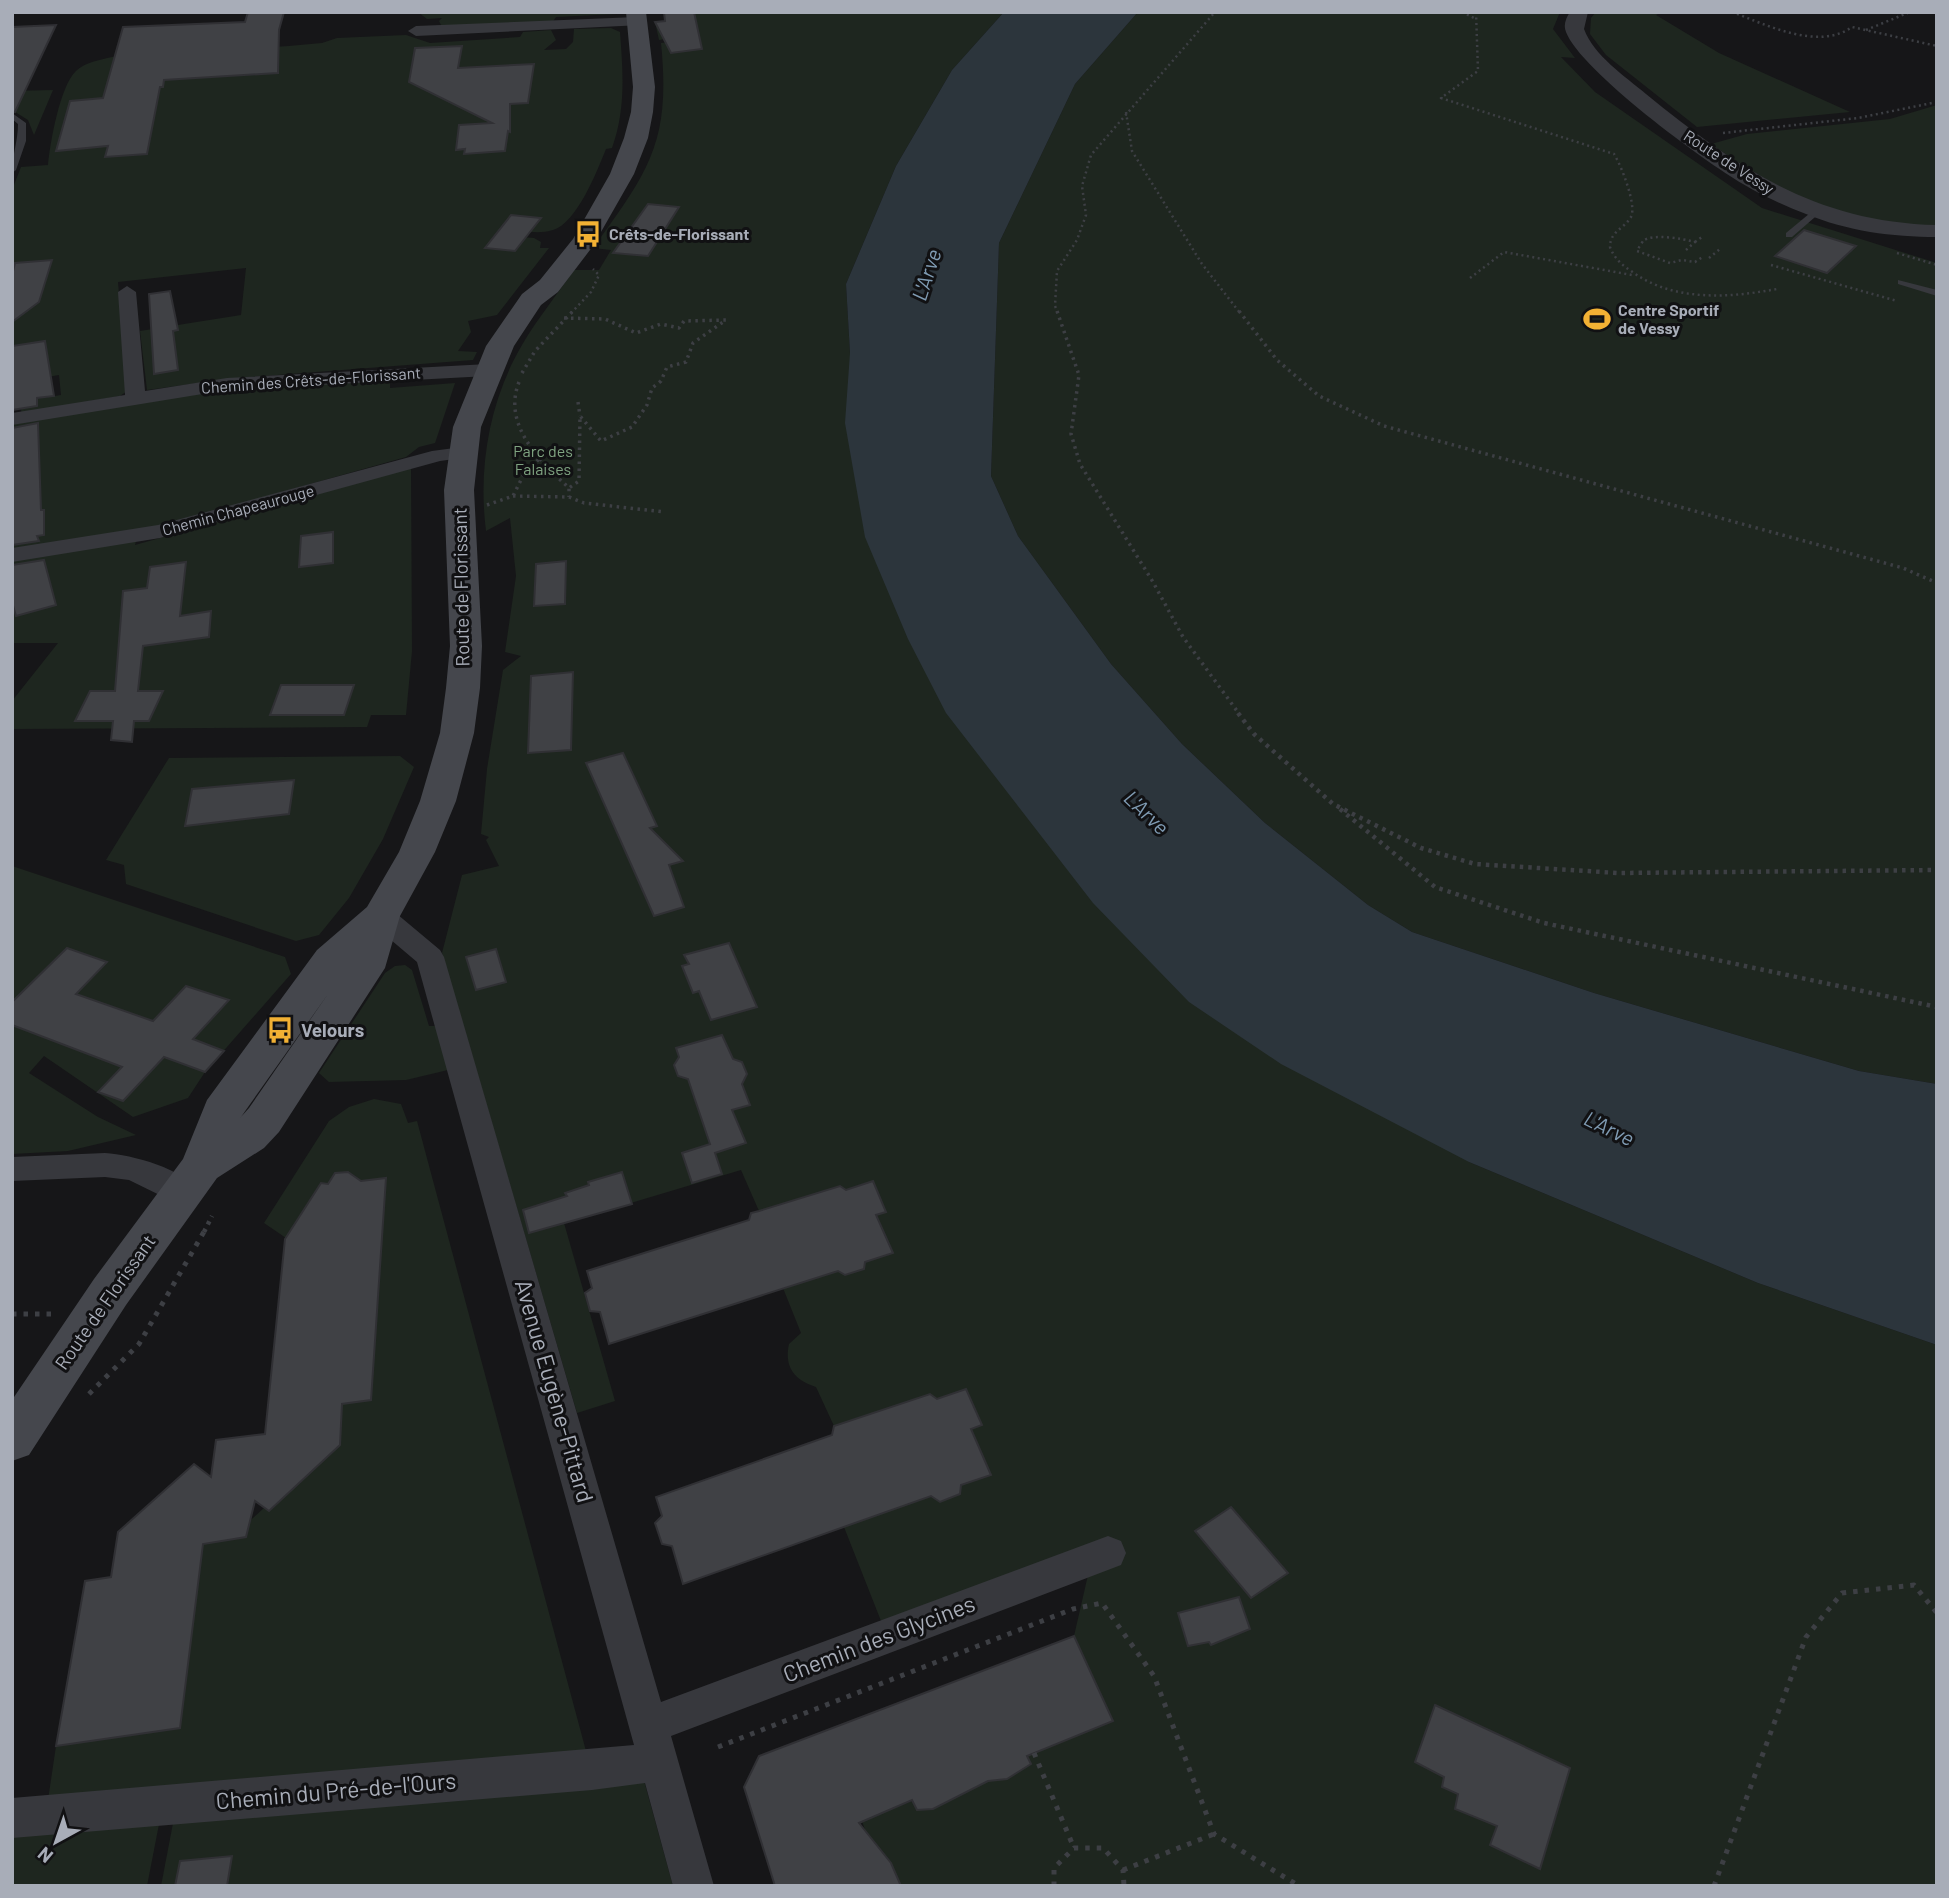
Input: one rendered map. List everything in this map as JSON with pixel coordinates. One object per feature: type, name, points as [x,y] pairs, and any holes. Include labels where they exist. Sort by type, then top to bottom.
[{"type":"main road","name":"Route de Florissant","points":[[12,1440],[110,1292],[192,1179],[249,1136],[264,1120],[366,968],[381,916],[404,878],[428,826],[449,769],[457,733],[466,646],[459,510],[462,453],[472,409],[488,370],[531,300],[549,286],[584,241],[622,174],[636,138],[644,87],[636,17]]},
{"type":"street","name":"Route de Vessy","points":[[1579,12],[1574,26],[1575,34],[1582,45],[1629,89],[1692,139],[1748,178],[1818,211],[1895,229],[1937,230]]},
{"type":"street","points":[[416,31],[636,17]]},
{"type":"street","points":[[127,292],[135,398]]},
{"type":"street","name":"Chemin des Crêts-de-Florissant","points":[[12,419],[227,384],[488,370]]},
{"type":"street","name":"Chemin Chapeaurouge","points":[[12,555],[160,531],[439,455],[462,453]]},
{"type":"street","name":"Avenue Eugène-Pittard","points":[[381,916],[430,957],[694,1886]]},
{"type":"street","points":[[12,1170],[105,1165],[192,1179]]},
{"type":"street","name":"Chemin des Glycines","points":[[655,1743],[1108,1553]]},
{"type":"street","name":"Chemin du Pré-de-l'Ours","points":[[12,1818],[578,1771],[655,1743]]},
{"type":"lane","points":[[12,115],[22,123],[22,141],[12,170]]},
{"type":"lane","points":[[1789,235],[1818,211]]},
{"type":"lane","points":[[1901,282],[1937,293]]},
{"type":"path","points":[[1215,12],[1126,111],[1091,155],[1082,186],[1086,215],[1077,240],[1057,271],[1055,306],[1079,375],[1071,434],[1080,464],[1153,582],[1183,637],[1254,734],[1435,887],[1544,923],[1937,1007]]},
{"type":"path","points":[[1462,12],[1476,19]]},
{"type":"path","points":[[1476,12],[1478,71],[1441,98],[1614,155],[1619,162],[1633,209],[1630,218],[1613,234],[1610,247],[1614,257],[1637,276]]},
{"type":"path","points":[[1732,12],[1773,28],[1838,36],[1852,26],[1937,47]]},
{"type":"path","points":[[1865,30],[1910,12]]},
{"type":"path","points":[[1692,139],[1774,125],[1865,118],[1937,102]]},
{"type":"path","points":[[1126,111],[1132,151],[1202,264],[1277,360],[1319,396],[1384,426],[1903,568],[1937,583]]},
{"type":"path","points":[[1695,242],[1675,236],[1664,239],[1650,237],[1643,241],[1637,251],[1670,263],[1682,260],[1695,262],[1704,256]]},
{"type":"path","points":[[1686,250],[1702,237]]},
{"type":"path","points":[[1470,278],[1511,247]]},
{"type":"path","points":[[1709,258],[1720,249]]},
{"type":"path","points":[[1504,252],[1637,276],[1664,288],[1705,295],[1747,295],[1777,289]]},
{"type":"path","points":[[1771,265],[1899,302]]},
{"type":"path","points":[[569,497],[569,488],[539,459],[519,425],[512,401],[521,375],[535,351],[591,292],[599,275],[584,267]]},
{"type":"path","points":[[564,318],[605,319],[636,333],[661,324],[679,328],[684,321],[726,320],[693,342],[686,362],[667,367],[661,381],[652,388],[647,405],[632,427],[601,441],[580,416]]},
{"type":"path","points":[[569,488],[579,481],[578,402]]},
{"type":"path","points":[[513,496],[523,476],[539,459]]},
{"type":"path","points":[[459,510],[480,508],[513,496],[569,497],[584,503],[664,512]]},
{"type":"path","points":[[1334,804],[1420,848],[1475,864],[1618,873],[1937,870]]},
{"type":"path","points":[[87,1396],[139,1344],[191,1258],[212,1214],[213,1200],[192,1179]]},
{"type":"path","points":[[12,1314],[54,1314]]},
{"type":"path","points":[[1714,1886],[1806,1637],[1842,1593],[1914,1585],[1937,1613]]},
{"type":"path","points":[[718,1747],[1073,1609],[1102,1603],[1154,1676],[1214,1834],[1299,1886]]},
{"type":"path","points":[[1034,1753],[1074,1848]]},
{"type":"path","points":[[1123,1870],[1214,1834]]},
{"type":"path","points":[[1054,1886],[1054,1868],[1074,1848],[1103,1848],[1123,1870],[1124,1886]]},
{"type":"green space","points":[[418,12],[617,14],[556,17],[552,23],[448,27],[441,25],[439,21],[442,18],[427,19]]},
{"type":"green space","name":"Parc des Falaises","points":[[664,12],[1004,12],[952,70],[896,166],[846,284],[850,353],[1469,1162],[1758,1283],[1937,1345],[1937,1886],[884,1886],[862,1821],[1113,1721],[1074,1636],[1088,1575],[883,1626],[844,1527],[931,1496],[940,1501],[960,1494],[961,1485],[991,1475],[971,1429],[982,1425],[930,1394],[834,1426],[816,1387],[802,1381],[792,1372],[788,1359],[789,1344],[801,1333],[783,1288],[838,1271],[845,1275],[864,1269],[865,1262],[893,1253],[876,1215],[886,1211],[872,1181],[846,1190],[840,1186],[759,1211],[741,1170],[564,1223],[615,1401],[577,1413],[442,953],[462,875],[499,866],[486,840],[489,837],[481,834],[487,769],[503,670],[521,656],[505,652],[516,576],[510,518],[486,531],[485,459],[494,412],[501,389],[522,345],[574,270],[599,270],[611,250],[593,248],[629,197],[652,154],[659,131],[662,106],[661,43],[672,42],[672,38],[659,40],[655,22],[665,21]]},
{"type":"green space","points":[[1138,12],[1560,12],[1553,29],[1575,58],[1561,57],[1595,92],[1762,208],[1937,263],[1937,1084],[1859,1071],[1594,993],[1412,932],[1368,905],[1265,823],[1182,744],[1111,664],[1018,536],[991,476],[999,243],[1075,84]]},
{"type":"green space","points":[[1596,12],[1662,12],[1656,15],[1719,53],[1850,112],[1697,127],[1606,55],[1590,34],[1591,18]]},
{"type":"green space","points":[[611,28],[620,32],[622,76],[620,119],[612,148],[606,149],[585,195],[562,225],[541,232],[503,228],[498,235],[534,238],[541,242],[540,248],[549,248],[497,315],[468,321],[471,332],[458,351],[477,352],[473,360],[236,378],[147,390],[140,331],[241,315],[246,268],[118,282],[127,391],[120,396],[21,413],[22,401],[61,395],[59,375],[12,383],[12,190],[21,167],[48,165],[65,89],[70,78],[84,65],[112,57],[289,46],[322,43],[337,38],[406,35],[430,43],[520,37],[523,32],[551,30],[556,40],[544,50],[566,49],[573,42],[574,29]]},
{"type":"green space","points":[[53,90],[34,135],[28,120],[12,110],[12,91]]},
{"type":"green space","points":[[1937,105],[1937,226],[1882,223],[1836,212],[1792,193],[1711,144],[1747,134],[1890,119]]},
{"type":"green space","points":[[390,378],[390,388],[455,383],[435,443],[419,447],[406,457],[157,527],[12,552],[12,493],[40,488],[40,465],[17,468],[12,422],[206,391]]},
{"type":"green space","points":[[411,468],[412,651],[406,715],[371,715],[367,727],[12,729],[12,701],[58,643],[12,643],[12,559],[137,538],[135,545]]},
{"type":"green space","points":[[400,756],[414,767],[383,839],[349,898],[319,935],[296,941],[126,884],[124,865],[106,860],[169,758]]},
{"type":"green space","points":[[12,866],[285,957],[291,974],[205,1072],[188,1098],[133,1117],[44,1056],[29,1073],[98,1117],[136,1135],[68,1151],[12,1154]]},
{"type":"green space","points":[[405,965],[412,970],[429,1026],[437,1026],[448,1070],[406,1080],[329,1082],[319,1073],[385,973],[395,966]]},
{"type":"green space","points":[[374,1099],[401,1104],[408,1123],[417,1121],[586,1751],[48,1800],[56,1746],[180,1728],[193,1545],[246,1537],[249,1527],[244,1526],[264,1508],[269,1511],[340,1445],[342,1404],[371,1400],[386,1178],[352,1182],[353,1176],[348,1172],[335,1173],[328,1184],[321,1183],[286,1238],[264,1223],[329,1121],[349,1107]]},
{"type":"green space","points":[[643,1777],[673,1886],[161,1886],[174,1818]]},
{"type":"green space","points":[[160,1819],[147,1886],[12,1886],[12,1831]]},
{"type":"water","name":"L'Arve","points":[[1004,12],[1138,12],[1075,84],[999,243],[991,476],[1018,536],[1111,664],[1182,744],[1265,823],[1368,905],[1412,932],[1594,993],[1859,1071],[1937,1084],[1937,1345],[1758,1283],[1469,1162],[1281,1064],[1189,1002],[1093,903],[946,713],[908,639],[865,537],[845,423],[850,353],[846,284],[896,166],[952,70]]},
{"type":"building","points":[[248,12],[284,12],[279,30],[278,73],[164,80],[163,87],[160,87],[147,154],[105,157],[108,146],[56,151],[70,101],[103,98],[123,27],[245,22]]},
{"type":"building","points":[[664,12],[694,12],[702,49],[671,53],[655,22],[665,21]]},
{"type":"building","points":[[56,25],[15,112],[12,111],[12,27]]},
{"type":"building","points":[[462,46],[458,68],[534,64],[528,103],[510,104],[510,132],[508,131],[505,151],[464,154],[465,149],[456,150],[459,125],[492,123],[409,82],[415,48]]},
{"type":"building","points":[[648,204],[679,207],[648,256],[613,253]]},
{"type":"building","points":[[511,215],[541,218],[515,251],[485,248]]},
{"type":"building","points":[[1804,230],[1856,246],[1827,273],[1775,256]]},
{"type":"building","points":[[52,260],[39,302],[12,322],[12,275],[15,263]]},
{"type":"building","points":[[170,291],[178,330],[173,331],[178,370],[154,374],[149,294]]},
{"type":"building","points":[[45,341],[54,396],[37,398],[37,406],[12,410],[12,346]]},
{"type":"building","points":[[38,423],[44,535],[37,536],[39,541],[12,545],[12,428]]},
{"type":"building","points":[[333,532],[333,563],[299,567],[301,536]]},
{"type":"building","points":[[44,560],[56,605],[16,616],[12,602],[12,565]]},
{"type":"building","points":[[566,561],[565,604],[534,606],[536,564]]},
{"type":"building","points":[[186,562],[180,616],[211,611],[209,637],[143,646],[138,691],[163,691],[149,721],[134,721],[132,742],[111,740],[113,721],[75,721],[90,691],[115,691],[123,591],[147,588],[150,567]]},
{"type":"building","points":[[573,672],[571,750],[528,753],[531,676]]},
{"type":"building","points":[[281,685],[354,685],[344,715],[270,715]]},
{"type":"building","points":[[623,753],[657,826],[650,828],[683,861],[669,865],[684,907],[654,916],[586,763]]},
{"type":"building","points":[[294,780],[289,814],[185,826],[192,789]]},
{"type":"building","points":[[729,943],[757,1007],[711,1020],[699,991],[693,993],[682,966],[689,964],[684,955]]},
{"type":"building","points":[[67,948],[107,962],[76,994],[153,1021],[186,986],[229,1000],[193,1039],[224,1051],[205,1072],[164,1057],[123,1101],[98,1092],[122,1067],[12,1025],[12,1002]]},
{"type":"building","points":[[496,949],[506,982],[476,990],[466,957]]},
{"type":"building","points":[[722,1035],[733,1059],[742,1062],[747,1074],[742,1084],[750,1105],[732,1110],[746,1143],[715,1153],[722,1174],[692,1183],[682,1153],[710,1144],[688,1079],[678,1076],[674,1065],[679,1057],[676,1048]]},
{"type":"building","points":[[348,1172],[361,1181],[386,1178],[371,1400],[342,1404],[340,1445],[269,1511],[255,1501],[246,1537],[203,1544],[180,1728],[56,1746],[85,1581],[111,1577],[118,1532],[194,1464],[211,1477],[216,1440],[265,1434],[285,1239],[321,1183],[328,1184],[335,1173]]},
{"type":"building","points":[[622,1172],[632,1204],[529,1233],[523,1210],[567,1196],[565,1193],[589,1185],[588,1182]]},
{"type":"building","points":[[873,1181],[886,1212],[876,1215],[893,1253],[865,1262],[864,1269],[845,1275],[838,1271],[609,1344],[600,1312],[590,1311],[585,1293],[592,1288],[587,1271],[749,1220],[751,1213],[840,1186],[846,1190]]},
{"type":"building","points":[[966,1389],[982,1425],[971,1429],[991,1475],[961,1485],[960,1494],[940,1502],[931,1496],[683,1584],[672,1546],[662,1544],[655,1523],[662,1516],[656,1497],[832,1435],[834,1426],[930,1394],[937,1399]]},
{"type":"building","points":[[1231,1507],[1288,1573],[1251,1598],[1195,1531]]},
{"type":"building","points":[[1239,1597],[1250,1629],[1211,1645],[1209,1642],[1188,1646],[1178,1613]]},
{"type":"building","points":[[1074,1636],[1113,1721],[1027,1756],[1031,1764],[1007,1779],[988,1781],[933,1809],[917,1810],[912,1800],[859,1823],[891,1863],[901,1886],[775,1886],[744,1787],[759,1756]]},
{"type":"building","points":[[1435,1705],[1570,1768],[1540,1869],[1490,1845],[1497,1826],[1455,1809],[1458,1794],[1442,1787],[1444,1777],[1415,1762]]},
{"type":"building","points":[[232,1856],[227,1886],[175,1886],[180,1861]]},
{"type":"place","name":"Crêts-de-Florissant","points":[[588,234]]},
{"type":"place","name":"Centre Sportif de Vessy","points":[[1597,319]]},
{"type":"place","name":"Velours","points":[[280,1030]]}]
